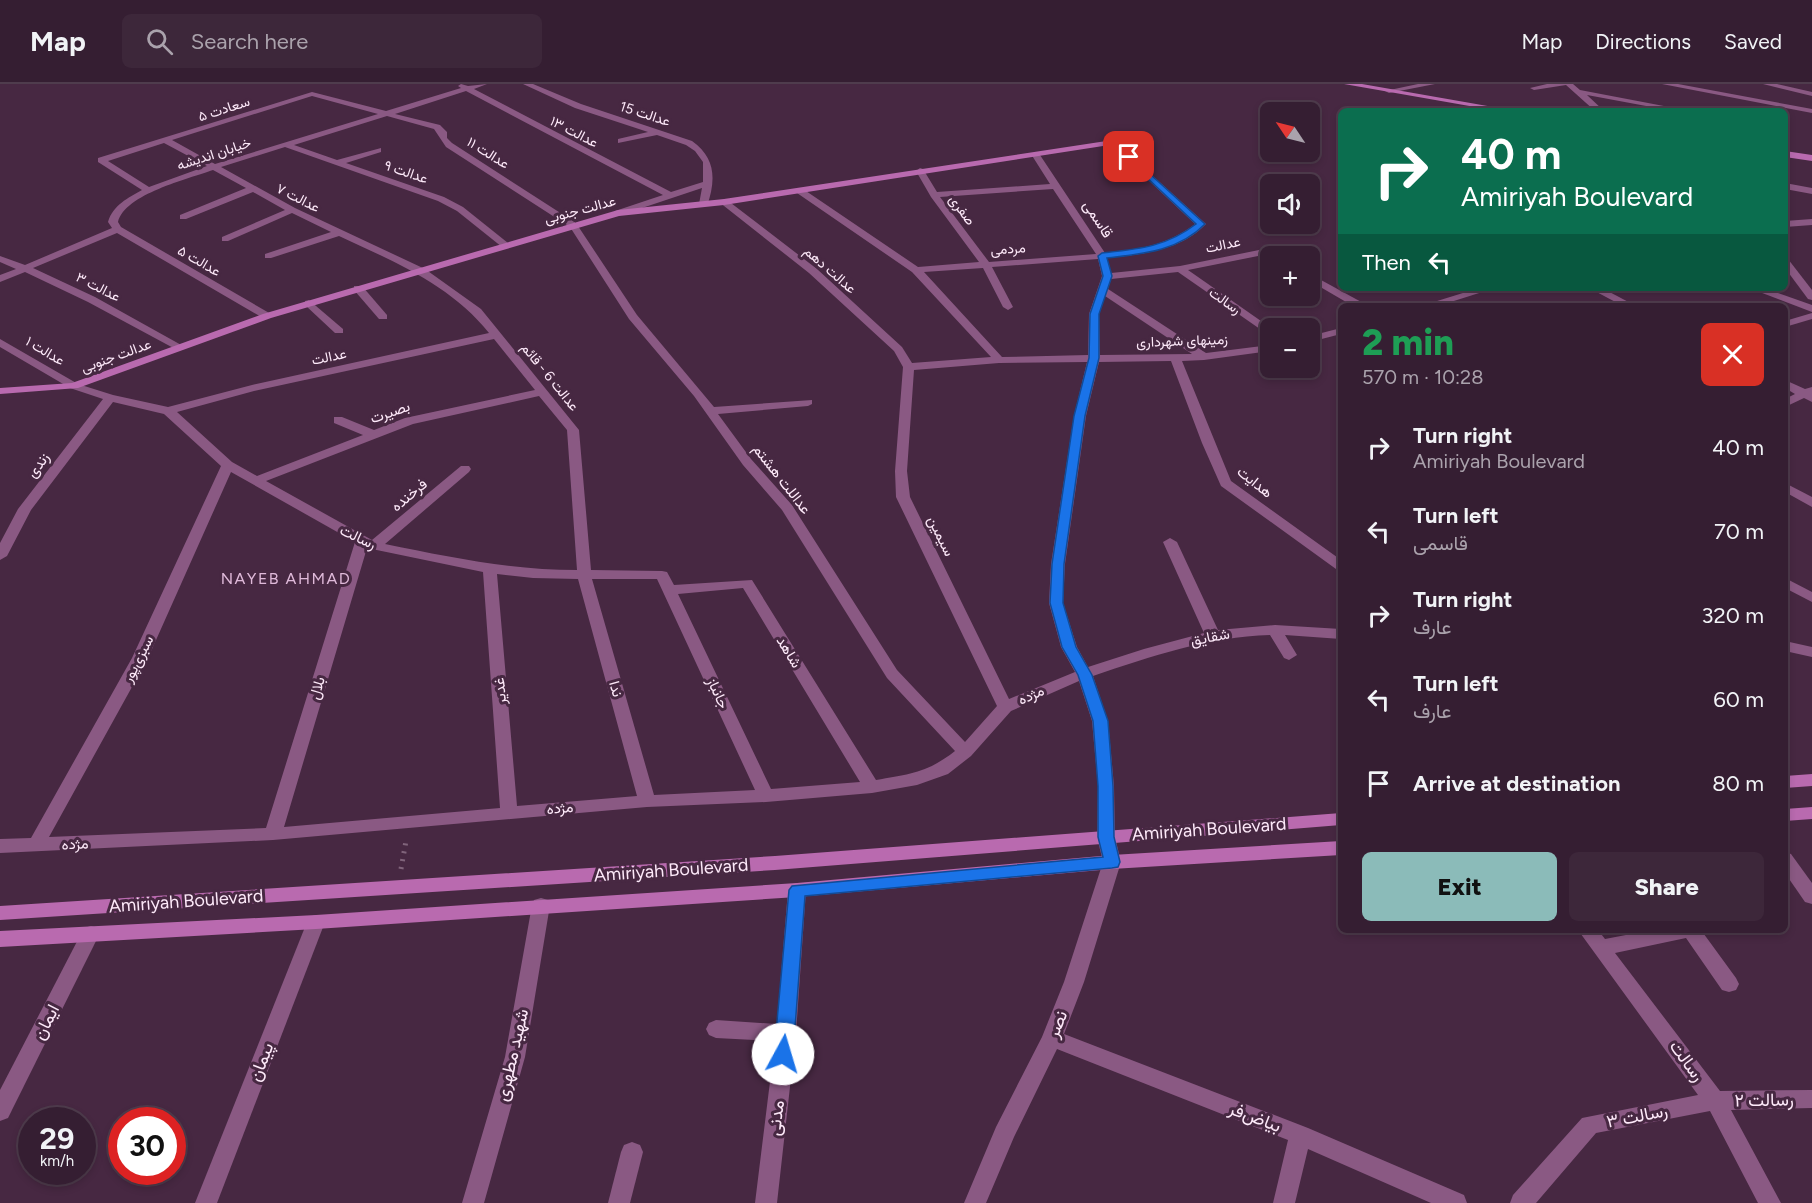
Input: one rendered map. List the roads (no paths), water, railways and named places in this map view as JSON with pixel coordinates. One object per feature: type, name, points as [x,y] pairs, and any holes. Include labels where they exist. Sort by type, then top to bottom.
[{"type":"street","name":"خیابان اندیشه","points":[[118,229],[114,222],[115,214],[123,205],[147,190],[213,167],[389,114],[462,86],[483,84]]},
{"type":"street","name":"عدالت 15","points":[[527,84],[578,106],[688,143],[701,150],[709,166],[704,204]]},
{"type":"street","points":[[1348,84],[1494,108]]},
{"type":"street","points":[[1389,91],[1431,84]]},
{"type":"street","points":[[1534,88],[1563,84]]},
{"type":"street","points":[[1569,84],[1597,108]]},
{"type":"street","points":[[1666,84],[1812,111]]},
{"type":"street","points":[[1767,84],[1812,94]]},
{"type":"street","name":"عدالت ۱۳","points":[[462,86],[672,196]]},
{"type":"street","points":[[1580,92],[1669,108]]},
{"type":"street","name":"سعادت ۵","points":[[147,190],[101,160],[312,94],[389,114]]},
{"type":"street","name":"عدالت ۱۱","points":[[389,114],[437,127],[443,132],[443,138],[449,145],[573,225]]},
{"type":"street","points":[[621,141],[657,132]]},
{"type":"street","name":"عدالت ۷","points":[[167,141],[292,210],[421,271]]},
{"type":"street","name":"عدالت جنوبی","points":[[0,391],[74,386],[267,316],[618,213],[724,202],[1113,142]]},
{"type":"street","name":"مردمی","points":[[916,270],[1153,250],[1185,236],[1201,224],[1113,142]]},
{"type":"street","name":"عدالت ۹","points":[[286,145],[419,190],[451,204],[505,245]]},
{"type":"street","points":[[337,163],[378,150]]},
{"type":"street","name":"قاسمی","points":[[1035,154],[1102,256],[1107,276],[1094,314],[1094,358],[1080,416],[1058,564],[1056,603],[1069,647],[1085,675],[1100,721],[1106,786],[1106,837]]},
{"type":"street","points":[[1788,154],[1812,158]]},
{"type":"street","name":"صفری","points":[[920,171],[934,195],[986,265],[1008,307]]},
{"type":"street","points":[[618,213],[705,184]]},
{"type":"street","points":[[934,195],[1056,186]]},
{"type":"street","points":[[1788,187],[1812,191]]},
{"type":"street","points":[[183,217],[252,189]]},
{"type":"street","points":[[800,190],[916,270],[999,360]]},
{"type":"street","name":"عدالت دهم","points":[[724,202],[813,271],[898,349],[909,367]]},
{"type":"street","points":[[225,238],[292,210]]},
{"type":"street","points":[[1788,224],[1812,222]]},
{"type":"street","name":"عداللت هشتم","points":[[573,225],[633,317],[712,411],[747,462],[787,508],[892,674],[965,752]]},
{"type":"street","points":[[0,279],[118,229]]},
{"type":"street","name":"عدالت ۵","points":[[118,229],[267,316]]},
{"type":"street","points":[[268,256],[337,232]]},
{"type":"street","name":"عدالت","points":[[1107,276],[1180,269],[1260,253]]},
{"type":"street","name":"عدالت ۳","points":[[0,259],[26,268],[86,296],[179,348]]},
{"type":"street","points":[[1788,263],[1801,269]]},
{"type":"street","points":[[1788,264],[1812,297]]},
{"type":"street","name":"رسالت","points":[[1180,269],[1260,326]]},
{"type":"street","name":"عدالت 6 - قائم","points":[[421,271],[477,311],[573,430],[584,576]]},
{"type":"street","points":[[1320,283],[1356,303]]},
{"type":"street","points":[[358,288],[383,317]]},
{"type":"street","points":[[1103,290],[1204,357]]},
{"type":"street","points":[[1437,303],[1479,291]]},
{"type":"street","points":[[1600,291],[1625,303]]},
{"type":"street","points":[[1762,291],[1812,309]]},
{"type":"street","points":[[1458,297],[1469,303]]},
{"type":"street","points":[[309,303],[339,331]]},
{"type":"street","points":[[1788,323],[1812,316]]},
{"type":"street","points":[[1320,336],[1338,331]]},
{"type":"street","name":"عدالت","points":[[168,411],[252,388],[496,335]]},
{"type":"street","name":"عدالت ۱","points":[[0,342],[74,386]]},
{"type":"street","name":"زمینهای شهرداری","points":[[909,367],[999,360],[1204,357],[1260,349]]},
{"type":"street","name":"هدایت","points":[[1175,358],[1226,483],[1338,564]]},
{"type":"street","name":"سیمین","points":[[909,367],[901,471],[903,496],[1005,707]]},
{"type":"street","points":[[1788,384],[1810,394]]},
{"type":"street","name":"رسالت","points":[[74,386],[110,398],[168,411],[228,465],[368,544],[490,569],[551,576],[662,575],[670,590]]},
{"type":"street","name":"بصیرت","points":[[255,481],[409,421],[542,392]]},
{"type":"street","points":[[1788,403],[1810,394]]},
{"type":"street","name":"زندی","points":[[0,556],[25,509],[110,398]]},
{"type":"street","points":[[712,411],[808,402]]},
{"type":"street","points":[[338,420],[374,435]]},
{"type":"street","name":"سبزی‌پور","points":[[35,846],[140,658],[228,465]]},
{"type":"street","name":"فرخنده","points":[[368,544],[465,469]]},
{"type":"street","points":[[1788,490],[1812,502]]},
{"type":"street","points":[[1170,542],[1213,635]]},
{"type":"street","name":"بلال","points":[[273,834],[368,544]]},
{"type":"street","name":"غدیر","points":[[490,569],[509,813]]},
{"type":"street","name":"ندا","points":[[584,576],[647,801]]},
{"type":"street","name":"شاهد","points":[[670,590],[747,583],[872,787]]},
{"type":"street","points":[[1788,584],[1812,598]]},
{"type":"street","name":"جانباز","points":[[670,590],[766,796]]},
{"type":"street","points":[[1275,630],[1289,655]]},
{"type":"street","name":"شقایق","points":[[1085,675],[1149,652],[1213,635],[1275,630],[1338,634]]},
{"type":"street","points":[[1788,647],[1812,652]]},
{"type":"street","name":"مژده","points":[[0,846],[273,834],[647,801],[766,796],[872,787],[937,773],[947,768],[965,752],[1005,707],[1055,684],[1085,675]]},
{"type":"street","points":[[1788,782],[1812,780]]},
{"type":"street","points":[[1788,815],[1812,813]]},
{"type":"street","name":"Amiriyah Boulevard","points":[[0,913],[775,863],[1338,819]]},
{"type":"street","points":[[1106,837],[1112,862]]},
{"type":"street","name":"Amiriyah Boulevard","points":[[0,939],[316,922],[541,905],[797,890],[1112,862],[1338,848]]},
{"type":"street","name":"نصر","points":[[975,1203],[1004,1134],[1052,1038],[1074,982],[1112,862]]},
{"type":"street","points":[[1788,863],[1812,897]]},
{"type":"street","name":"مدنی","points":[[766,1203],[786,1033],[797,890]]},
{"type":"street","name":"شهید مطهری","points":[[473,1203],[515,1057],[541,905]]},
{"type":"street","name":"پیمان","points":[[206,1203],[316,922]]},
{"type":"street","name":"ایمان","points":[[0,1111],[91,933]]},
{"type":"street","name":"رسالت","points":[[1589,933],[1715,1101],[1770,1203]]},
{"type":"street","points":[[1600,948],[1675,933]]},
{"type":"street","points":[[1692,933],[1730,984]]},
{"type":"street","points":[[716,1029],[786,1033]]},
{"type":"street","name":"بیاض‌فر","points":[[1052,1038],[1300,1135],[1456,1203]]},
{"type":"street","name":"رسالت ۲","points":[[1715,1101],[1812,1100]]},
{"type":"street","name":"رسالت ۳","points":[[1521,1203],[1590,1125],[1715,1101]]},
{"type":"street","points":[[1284,1203],[1300,1135]]},
{"type":"street","points":[[619,1203],[632,1152]]},
{"type":"district","name":"NAYEB AHMAD","points":[[286,578]]}]
